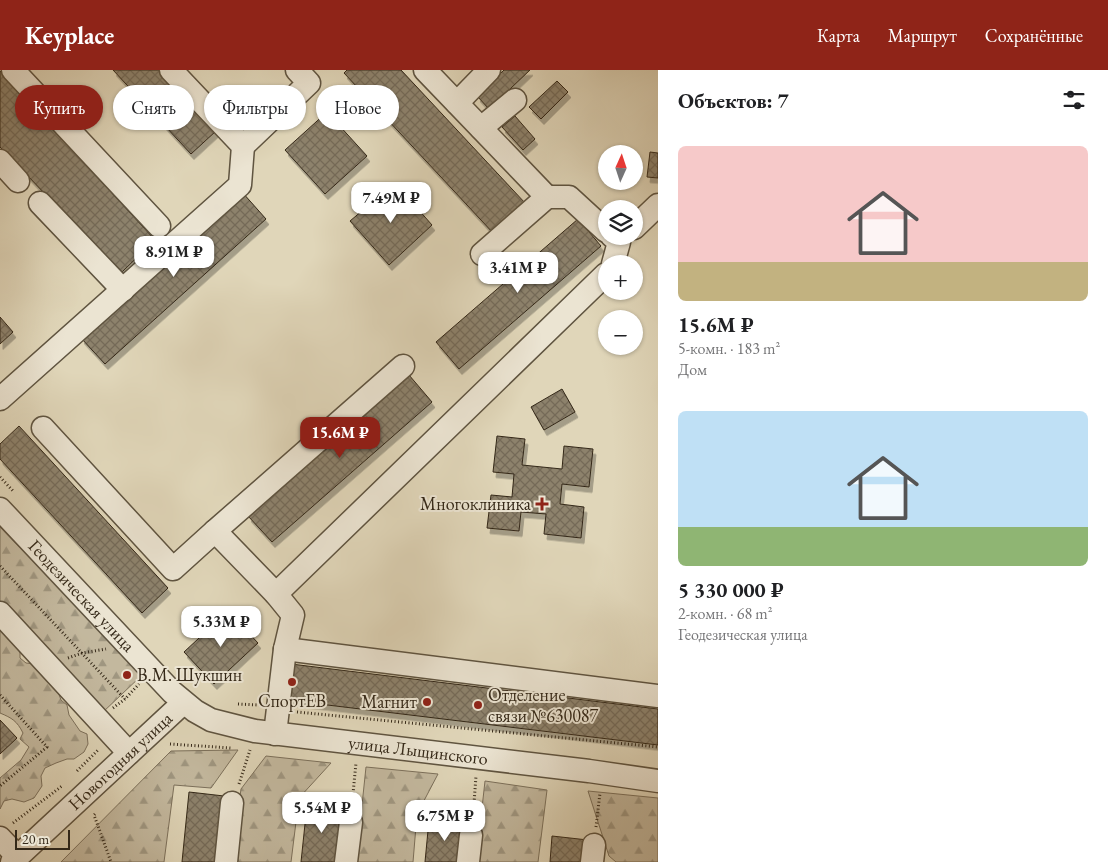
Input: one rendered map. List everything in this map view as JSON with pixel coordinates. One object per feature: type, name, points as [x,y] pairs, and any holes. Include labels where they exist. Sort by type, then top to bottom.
[{"type":"street","points":[[13,70],[158,226]]},
{"type":"street","points":[[171,70],[243,146]]},
{"type":"street","points":[[0,399],[240,184],[243,146],[310,83],[297,70]]},
{"type":"street","points":[[425,70],[547,197]]},
{"type":"street","points":[[457,103],[489,70]]},
{"type":"street","points":[[481,128],[515,100]]},
{"type":"street","points":[[0,161],[18,181]]},
{"type":"street","points":[[482,254],[547,197],[569,197],[598,219]]},
{"type":"street","points":[[40,203],[123,290]]},
{"type":"street","points":[[643,217],[658,205]]},
{"type":"street","points":[[276,594],[598,282]]},
{"type":"street","points":[[43,428],[173,569],[404,366]]},
{"type":"street","name":"Геодезическая улица","points":[[0,509],[183,703]]},
{"type":"street","points":[[215,531],[276,594],[293,615],[285,649],[275,734]]},
{"type":"street","points":[[0,613],[129,753]]},
{"type":"street","points":[[285,649],[658,696]]},
{"type":"street","name":"улица Лыщинского","points":[[183,703],[211,720],[255,731],[658,780]]},
{"type":"street","name":"Новогодняя улица","points":[[15,859],[183,703]]},
{"type":"street","points":[[226,862],[232,803]]},
{"type":"street","points":[[346,862],[350,822]]},
{"type":"street","points":[[4,833],[15,859]]},
{"type":"street","points":[[468,862],[471,835]]},
{"type":"path","points":[[0,566],[125,699]]},
{"type":"path","points":[[51,668],[57,662],[82,653],[116,647],[125,641]]},
{"type":"path","points":[[98,720],[125,699],[152,670]]},
{"type":"path","points":[[0,695],[47,747],[0,786]]},
{"type":"path","points":[[233,704],[258,705],[278,710],[658,747]]},
{"type":"path","points":[[167,744],[232,748]]},
{"type":"path","points":[[232,803],[251,749],[241,748]]},
{"type":"path","points":[[350,822],[357,761]]},
{"type":"path","points":[[467,773],[477,774],[471,835]]},
{"type":"path","points":[[4,833],[65,783]]},
{"type":"path","points":[[593,853],[600,790]]},
{"type":"path","points":[[100,808],[94,815],[111,862]]},
{"type":"green space","points":[[0,527],[116,647],[141,676],[102,713],[0,601]]},
{"type":"green space","points":[[0,628],[20,651],[20,658],[26,663],[36,664],[56,686],[61,700],[67,705],[69,715],[80,731],[87,734],[88,744],[84,752],[74,759],[67,759],[45,768],[41,776],[42,786],[34,798],[24,802],[12,799],[4,801],[0,809],[0,778],[21,760],[29,747],[20,739],[23,733],[19,726],[11,718],[0,713]]},
{"type":"green space","points":[[238,750],[211,788],[174,785],[164,862],[61,862],[171,751]]},
{"type":"green space","points":[[266,756],[331,763],[299,798],[291,862],[239,862],[233,848],[241,789]]},
{"type":"green space","points":[[366,767],[438,774],[417,814],[413,862],[356,862]]},
{"type":"green space","points":[[485,781],[547,790],[538,862],[476,862]]},
{"type":"green space","points":[[588,791],[658,798],[658,862],[616,862],[609,856]]},
{"type":"building","points":[[113,70],[159,70],[173,85],[127,85]]},
{"type":"building","points":[[347,70],[401,70],[526,204],[494,234],[397,130],[399,130],[399,85],[355,85],[344,73]]},
{"type":"building","points":[[504,70],[530,70],[489,109],[477,96]]},
{"type":"building","points":[[0,71],[15,87],[15,130],[54,130],[155,240],[121,273],[0,147]]},
{"type":"building","points":[[557,81],[568,92],[541,119],[529,107]]},
{"type":"building","points":[[194,107],[204,118],[204,130],[216,131],[191,154],[169,130],[194,130]]},
{"type":"building","points":[[515,116],[535,139],[523,150],[502,127]]},
{"type":"building","points":[[316,122],[316,130],[343,130],[367,156],[325,194],[285,150]]},
{"type":"building","points":[[650,152],[658,153],[658,178],[647,177]]},
{"type":"building","points":[[395,183],[432,225],[389,265],[350,221]]},
{"type":"building","points":[[242,192],[266,219],[105,364],[81,338]]},
{"type":"building","points":[[578,219],[598,242],[598,245],[601,246],[459,369],[436,342]]},
{"type":"building","points":[[0,317],[13,332],[0,344]]},
{"type":"building","points":[[409,375],[432,402],[272,542],[248,516]]},
{"type":"building","points":[[562,389],[575,412],[544,430],[531,407]]},
{"type":"building","points":[[19,426],[168,588],[142,613],[0,459],[0,444]]},
{"type":"building","points":[[497,436],[525,439],[522,465],[562,469],[564,446],[593,449],[589,487],[562,484],[560,504],[584,507],[581,538],[544,534],[546,514],[521,512],[519,531],[487,528],[491,495],[512,497],[514,474],[493,472]]},
{"type":"building","points":[[228,611],[258,643],[214,684],[184,652]]},
{"type":"building","points":[[291,664],[658,709],[658,745],[286,700]]},
{"type":"building","points":[[0,720],[17,738],[0,754]]},
{"type":"building","points":[[189,792],[224,796],[218,862],[182,862]]},
{"type":"building","points":[[307,805],[343,808],[337,862],[301,862]]},
{"type":"building","points":[[429,820],[465,824],[461,862],[425,862]]},
{"type":"building","points":[[552,836],[588,840],[586,862],[550,862]]},
{"type":"place","name":"Многоклиника","points":[[542,504]]},
{"type":"place","name":"В.М. Шукшин","points":[[127,675]]},
{"type":"place","name":"СпортЕВ","points":[[292,682]]},
{"type":"place","name":"Магнит","points":[[427,702]]},
{"type":"place","name":"Отделение связи №630087","points":[[478,705]]}]
